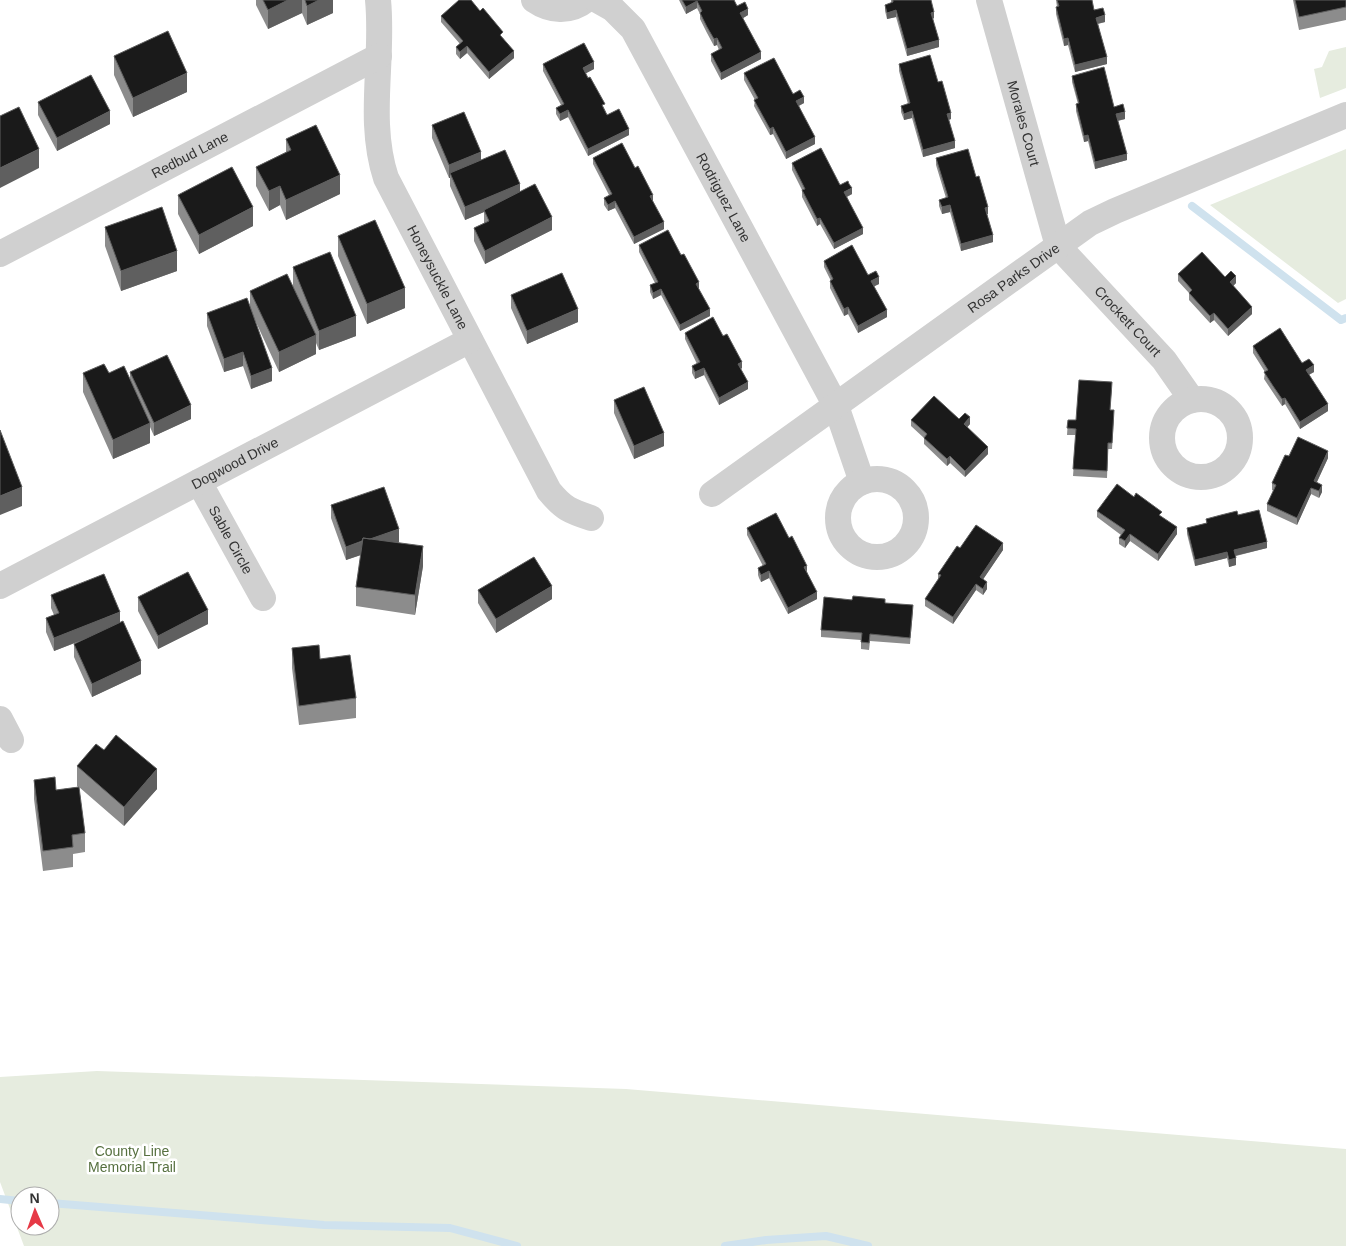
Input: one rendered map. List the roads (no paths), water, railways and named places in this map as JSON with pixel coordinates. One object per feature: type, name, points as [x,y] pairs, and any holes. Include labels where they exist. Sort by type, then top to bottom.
[{"type":"street","name":"Honeysuckle Lane","points":[[378,0],[381,26],[376,130],[386,178],[549,491],[560,505],[592,518]]},
{"type":"street","points":[[534,0],[546,7],[557,10],[570,9],[586,0]]},
{"type":"street","name":"Rodriguez Lane","points":[[597,0],[613,9],[633,29],[836,406],[862,482]]},
{"type":"street","name":"Morales Court","points":[[989,0],[1058,246]]},
{"type":"street","name":"Redbud Lane","points":[[0,254],[379,56]]},
{"type":"street","name":"Rosa Parks Drive","points":[[712,494],[1090,224],[1115,211],[1346,116]]},
{"type":"street","name":"Crockett Court","points":[[1058,246],[1164,360],[1192,400]]},
{"type":"street","name":"Dogwood Drive","points":[[0,586],[470,340]]},
{"type":"street","name":"Sable Circle","points":[[199,482],[263,598]]},
{"type":"waterway","points":[[1192,206],[1341,320],[1346,318]]},
{"type":"waterway","points":[[0,1199],[10,1200]]},
{"type":"waterway","points":[[60,1204],[324,1225],[450,1228],[517,1246]]},
{"type":"waterway","points":[[725,1246],[766,1240],[826,1236],[868,1246]]},
{"type":"park label","name":"County Line Memorial Trail","points":[[132,1160]]}]
